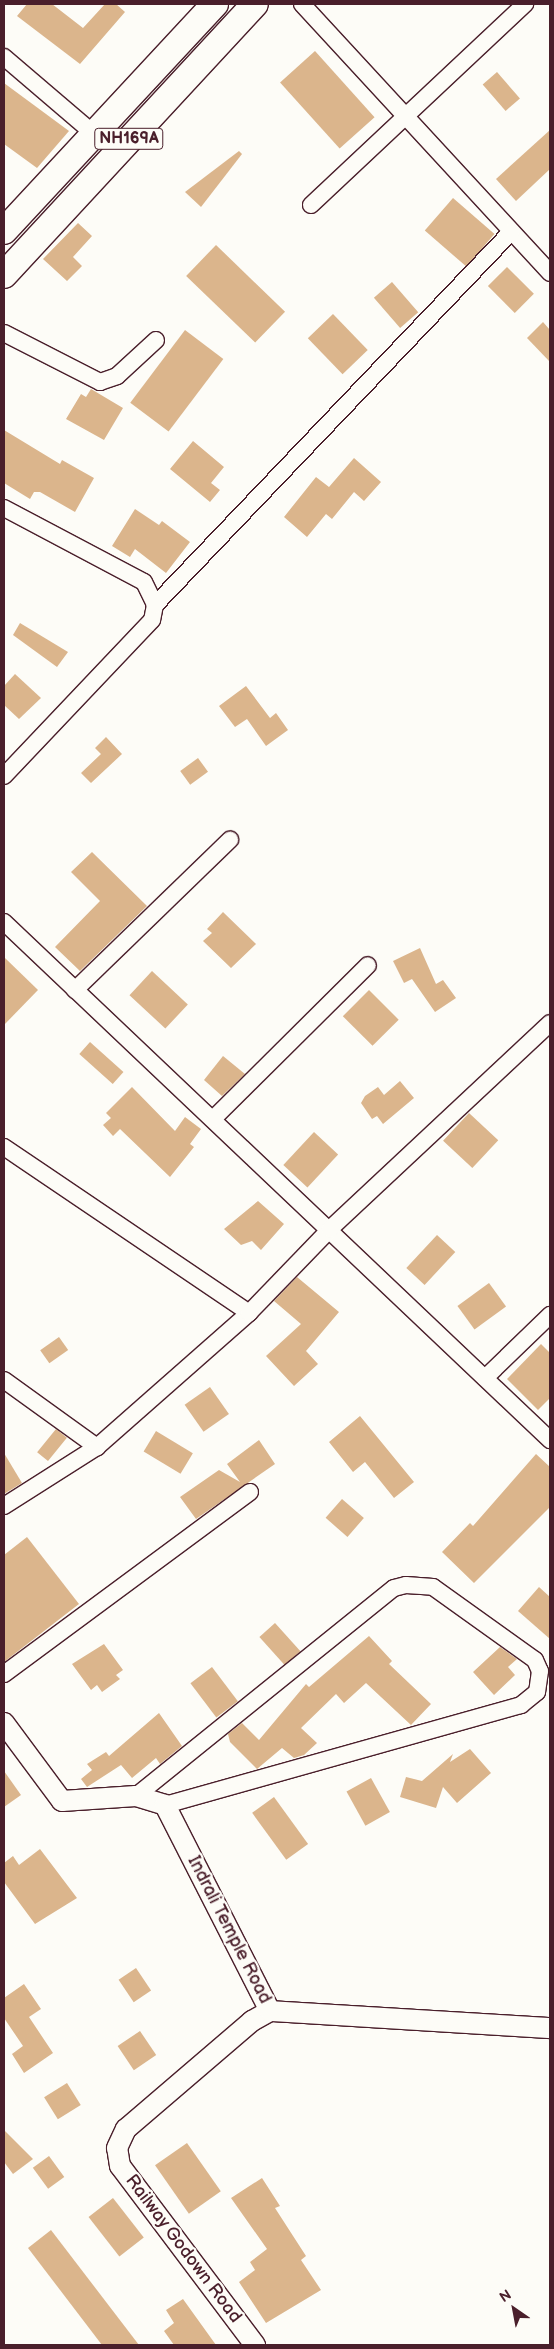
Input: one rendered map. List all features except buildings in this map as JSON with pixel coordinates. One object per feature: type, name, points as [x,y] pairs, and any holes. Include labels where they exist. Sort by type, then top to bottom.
[{"type":"highway","name":"NH169A","points":[[4,231],[215,4]]},
{"type":"highway","name":"NH169A","points":[[4,274],[255,4]]},
{"type":"street","points":[[302,4],[405,119],[550,273]]},
{"type":"street","points":[[311,205],[526,4]]},
{"type":"street","points":[[4,57],[94,134]]},
{"type":"street","points":[[4,776],[152,620],[155,605],[511,232]]},
{"type":"street","points":[[4,333],[100,382],[118,376],[156,340]]},
{"type":"street","points":[[4,508],[144,582],[155,605]]},
{"type":"street","points":[[75,990],[230,840]]},
{"type":"street","points":[[4,922],[330,1229],[550,1440]]},
{"type":"street","points":[[213,1119],[368,964]]},
{"type":"street","points":[[4,1506],[97,1447],[249,1313],[330,1229],[550,1023]]},
{"type":"street","points":[[4,1147],[249,1313]]},
{"type":"street","points":[[485,1378],[550,1315]]},
{"type":"street","points":[[4,1380],[97,1447]]},
{"type":"street","points":[[4,1674],[250,1492]]},
{"type":"street","points":[[5,1726],[62,1801],[136,1796],[165,1805],[521,1705],[537,1692],[540,1671],[534,1660],[433,1587],[406,1585],[394,1588],[136,1796]]},
{"type":"street","name":"Indrali Temple Road","points":[[165,1805],[270,2011],[550,2028]]},
{"type":"street","name":"Railway Godown Road","points":[[255,2345],[120,2166],[117,2148],[126,2129],[252,2021],[270,2011]]}]
